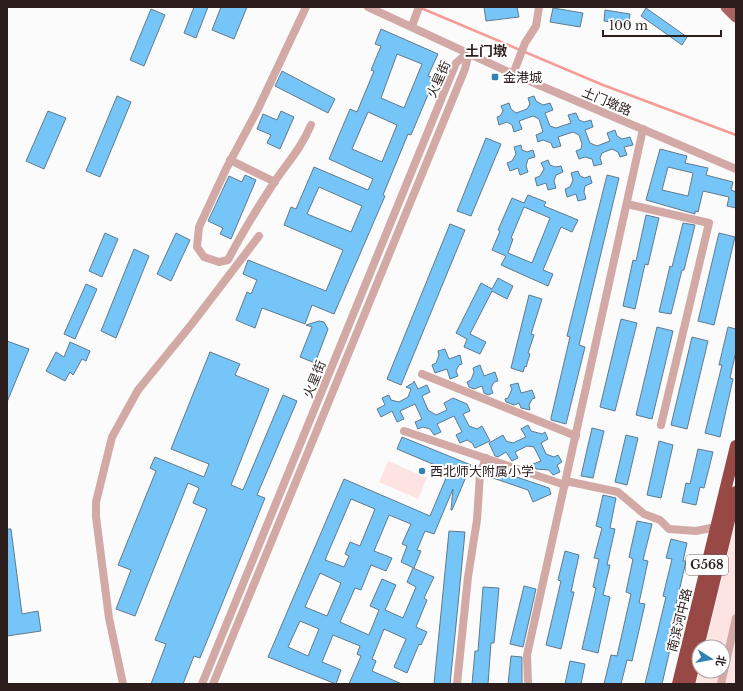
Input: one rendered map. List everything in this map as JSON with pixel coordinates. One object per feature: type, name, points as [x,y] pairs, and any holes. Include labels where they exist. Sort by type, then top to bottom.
[{"type":"highway","name":"南滨河中路","points":[[678,684],[736,446]]},
{"type":"highway","name":"南滨河中路","points":[[689,684],[736,492]]},
{"type":"main road","points":[[726,7],[736,17]]},
{"type":"street","points":[[306,7],[257,111],[230,160],[199,227],[197,247],[204,257],[219,262],[228,260],[242,234],[275,182],[301,146],[311,125]]},
{"type":"street","name":"土门墩路","points":[[368,7],[470,52],[513,74],[736,169]]},
{"type":"street","points":[[513,74],[525,43],[536,26],[540,7]]},
{"type":"street","points":[[412,26],[418,10]]},
{"type":"street","name":"火星街","points":[[202,684],[456,63],[470,52]]},
{"type":"street","name":"火星街","points":[[213,684],[462,76],[470,52]]},
{"type":"street","points":[[528,684],[527,655],[643,129]]},
{"type":"street","points":[[230,160],[275,182]]},
{"type":"street","points":[[627,204],[709,223],[661,425]]},
{"type":"street","points":[[123,684],[109,618],[96,517],[96,502],[112,437],[138,390],[259,236]]},
{"type":"street","points":[[422,374],[576,436]]},
{"type":"street","points":[[404,431],[565,483],[618,492],[644,514],[660,520],[669,529],[696,531],[716,527]]},
{"type":"street","points":[[457,684],[468,577],[477,520],[480,474],[486,458]]},
{"type":"street","points":[[720,684],[736,618]]},
{"type":"shaded area","points":[[388,461],[427,478],[418,499],[379,482]]},
{"type":"shaded area","points":[[736,520],[736,684],[696,684],[697,679],[731,679],[731,639],[707,639]]},
{"type":"building","points":[[194,7],[208,7],[196,38],[184,33]]},
{"type":"building","points":[[221,7],[247,7],[234,39],[212,30]]},
{"type":"building","points":[[484,7],[517,7],[519,17],[486,21]]},
{"type":"building","points":[[553,8],[583,13],[580,27],[550,22]]},
{"type":"building","points":[[646,8],[687,37],[682,45],[641,16]]},
{"type":"building","points":[[151,9],[165,15],[144,66],[130,60]]},
{"type":"building","points":[[605,10],[630,14],[629,24],[604,21]]},
{"type":"building","points":[[381,29],[438,54],[428,76],[435,78],[411,135],[408,134],[383,195],[385,196],[334,314],[312,305],[305,324],[262,308],[255,328],[236,320],[247,292],[251,294],[257,280],[243,274],[248,260],[326,291],[343,250],[284,225],[291,207],[296,209],[314,167],[368,190],[373,179],[329,159],[350,109],[357,112],[374,71],[371,70],[381,46],[375,44]],"holes":[[[397,54],[422,64],[404,108],[381,98]],[[368,112],[397,125],[382,162],[352,149]],[[319,187],[362,206],[351,232],[307,214]]]},
{"type":"building","points":[[282,71],[335,99],[328,113],[275,86]]},
{"type":"building","points":[[117,96],[131,102],[100,177],[86,171]]},
{"type":"building","points":[[534,96],[536,101],[543,105],[550,103],[553,110],[545,113],[550,126],[556,128],[571,123],[568,115],[576,113],[579,120],[584,122],[591,120],[593,127],[585,130],[590,143],[597,146],[610,141],[607,133],[615,130],[617,136],[622,139],[630,137],[633,145],[624,147],[627,155],[620,157],[618,152],[612,149],[602,153],[600,158],[602,164],[594,166],[592,159],[585,157],[579,159],[576,151],[581,149],[582,144],[579,135],[573,132],[558,137],[561,146],[553,148],[551,143],[543,140],[538,142],[536,135],[543,132],[539,119],[533,116],[519,121],[522,129],[514,132],[512,125],[507,122],[499,125],[497,117],[500,116],[503,111],[501,106],[509,103],[511,109],[516,113],[527,109],[530,104],[528,98]]},
{"type":"building","points":[[48,111],[66,118],[44,169],[26,161]]},
{"type":"building","points":[[281,111],[294,117],[280,149],[267,143],[271,135],[257,129],[263,114],[277,120]]},
{"type":"building","points":[[486,138],[501,144],[471,216],[457,211]]},
{"type":"building","points":[[521,145],[522,150],[527,152],[533,150],[535,157],[528,159],[526,166],[528,172],[520,175],[518,168],[510,171],[507,163],[512,161],[516,154],[514,147]]},
{"type":"building","points":[[660,149],[687,156],[685,163],[708,168],[706,175],[733,182],[731,190],[736,192],[736,208],[727,206],[729,197],[703,191],[698,212],[695,211],[695,214],[646,200]],"holes":[[[668,167],[693,173],[688,196],[662,190]]]},
{"type":"building","points":[[548,160],[550,165],[555,167],[561,166],[563,172],[556,175],[554,181],[556,188],[548,190],[546,183],[537,186],[535,178],[540,176],[544,169],[541,163]]},
{"type":"building","points":[[578,171],[580,176],[585,178],[590,176],[592,183],[585,186],[584,192],[586,199],[578,201],[576,194],[567,197],[565,189],[570,187],[573,180],[571,173]]},
{"type":"building","points":[[245,175],[256,180],[231,239],[220,234],[223,228],[208,221],[229,176],[242,182]]},
{"type":"building","points":[[607,175],[619,178],[579,345],[585,347],[566,424],[551,420],[551,418],[570,337],[567,336]]},
{"type":"building","points":[[528,195],[546,202],[544,206],[578,220],[572,232],[561,227],[543,270],[553,274],[548,286],[501,265],[506,256],[492,250],[500,231],[498,230],[512,198],[524,203]],"holes":[[[524,207],[550,218],[532,263],[508,253],[513,239],[511,238]]]},
{"type":"building","points":[[646,215],[659,218],[648,265],[645,264],[635,309],[623,306],[633,260],[636,261]]},
{"type":"building","points":[[683,223],[695,225],[684,270],[682,270],[671,314],[659,312],[670,266],[672,267]]},
{"type":"building","points":[[450,224],[465,230],[401,385],[387,379]]},
{"type":"building","points":[[105,233],[118,239],[102,277],[89,271]]},
{"type":"building","points":[[176,233],[190,240],[171,281],[157,274]]},
{"type":"building","points":[[719,233],[735,237],[714,325],[698,321]]},
{"type":"building","points":[[134,249],[149,256],[116,338],[101,331]]},
{"type":"building","points":[[498,278],[513,286],[507,299],[492,291],[470,334],[486,342],[480,354],[464,347],[467,339],[456,333],[481,283],[492,289]]},
{"type":"building","points":[[86,284],[97,289],[75,339],[64,334]]},
{"type":"building","points":[[529,295],[542,299],[531,334],[534,335],[528,353],[530,354],[523,372],[511,368]]},
{"type":"building","points":[[621,319],[637,323],[615,411],[600,407]]},
{"type":"building","points":[[319,321],[324,322],[328,329],[315,363],[300,357],[312,327],[306,325]]},
{"type":"building","points":[[657,327],[673,331],[652,419],[636,415]]},
{"type":"building","points":[[728,327],[736,329],[736,351],[730,378],[733,379],[720,437],[705,433],[722,365],[719,365]]},
{"type":"building","points":[[692,337],[708,341],[687,429],[671,425]]},
{"type":"building","points":[[7,341],[29,349],[7,402]]},
{"type":"building","points":[[70,342],[90,351],[86,361],[82,359],[73,375],[70,372],[65,381],[46,371],[56,352],[64,357]]},
{"type":"building","points":[[445,349],[449,359],[460,355],[462,364],[459,365],[456,371],[458,376],[450,379],[447,369],[435,373],[432,365],[436,363],[439,355],[438,351]]},
{"type":"building","points":[[210,352],[240,364],[235,375],[269,389],[231,485],[243,490],[283,395],[297,401],[257,495],[265,498],[200,658],[194,656],[183,684],[151,684],[166,644],[155,640],[207,509],[193,503],[199,488],[188,483],[135,616],[116,609],[131,570],[118,565],[156,471],[150,468],[155,457],[204,477],[209,464],[171,449]]},
{"type":"building","points":[[480,365],[484,376],[495,372],[498,381],[494,382],[491,388],[493,393],[488,395],[484,393],[482,386],[474,389],[469,387],[467,382],[471,380],[474,372],[473,368]]},
{"type":"building","points":[[414,381],[418,389],[427,385],[430,392],[422,396],[428,410],[436,415],[447,410],[444,403],[453,398],[467,404],[470,411],[463,414],[469,426],[477,429],[482,426],[490,441],[475,448],[472,443],[467,440],[460,443],[456,435],[462,432],[454,416],[437,424],[441,432],[434,435],[430,429],[423,427],[418,429],[415,422],[422,419],[415,404],[400,411],[404,419],[397,422],[392,411],[381,417],[377,409],[385,405],[382,398],[389,395],[391,400],[399,402],[408,397],[411,389],[406,387]]},
{"type":"building","points":[[518,383],[521,393],[532,390],[535,398],[532,399],[529,405],[530,410],[521,408],[519,403],[514,405],[506,402],[505,399],[508,398],[512,389],[510,385]]},
{"type":"building","points":[[528,425],[531,431],[542,434],[545,432],[548,439],[541,443],[546,454],[554,457],[558,455],[562,462],[557,465],[560,472],[553,475],[549,470],[536,469],[533,464],[541,461],[534,447],[527,446],[515,452],[518,458],[512,461],[506,452],[498,457],[495,456],[489,443],[503,435],[506,441],[513,443],[526,437],[521,429]]},
{"type":"building","points":[[592,428],[604,431],[593,478],[581,476]]},
{"type":"building","points":[[626,435],[638,438],[627,485],[615,482]]},
{"type":"building","points":[[402,437],[471,465],[452,510],[453,489],[434,534],[425,531],[417,550],[421,551],[414,568],[401,562],[407,546],[402,544],[411,524],[389,515],[374,551],[392,558],[386,571],[371,565],[361,590],[355,588],[340,622],[369,635],[379,610],[370,606],[382,579],[396,585],[385,610],[403,618],[416,587],[407,582],[413,568],[434,577],[424,598],[427,600],[416,627],[427,632],[421,645],[419,644],[407,673],[394,667],[406,639],[384,629],[372,659],[376,661],[372,671],[402,684],[349,684],[361,656],[357,654],[360,646],[333,635],[322,662],[341,670],[336,684],[268,657],[344,479],[430,516],[449,471],[397,449]],"holes":[[[351,499],[375,509],[360,546],[350,542],[345,554],[349,556],[344,567],[325,560]],[[320,573],[341,583],[327,616],[305,607]],[[300,621],[319,629],[308,656],[288,647]]]},
{"type":"building","points":[[659,441],[673,445],[661,498],[647,495]]},
{"type":"building","points":[[698,449],[713,452],[704,488],[700,487],[696,505],[682,502],[686,483],[690,484]]},
{"type":"building","points":[[493,469],[549,488],[551,494],[533,502],[528,490],[490,477]]},
{"type":"building","points":[[603,495],[616,498],[610,528],[615,529],[607,565],[610,565],[603,595],[610,597],[598,653],[582,649],[596,588],[593,587],[599,559],[594,558],[602,528],[596,526]]},
{"type":"building","points":[[637,521],[652,524],[643,560],[648,561],[639,603],[645,604],[632,661],[627,660],[621,684],[604,684],[611,655],[617,656],[631,594],[626,592],[633,559],[629,557]]},
{"type":"building","points":[[7,529],[11,529],[22,614],[38,611],[41,631],[7,636]]},
{"type":"building","points":[[449,531],[465,532],[457,615],[450,684],[434,684]]},
{"type":"building","points":[[671,539],[687,543],[683,561],[686,561],[675,609],[679,610],[662,684],[645,684],[666,597],[663,596],[672,559],[666,558]]},
{"type":"building","points":[[565,551],[579,555],[571,592],[574,592],[561,649],[546,645],[561,581],[558,580]]},
{"type":"building","points":[[524,586],[536,589],[523,647],[510,644]]},
{"type":"building","points":[[483,587],[499,588],[494,643],[491,643],[488,684],[472,684],[475,651],[478,651]]},
{"type":"building","points":[[511,656],[522,657],[522,684],[508,684]]},
{"type":"building","points":[[570,661],[585,664],[581,684],[565,684]]},
{"type":"waterway","points":[[421,8],[603,85],[736,135]]},
{"type":"place","name":"金港城","points":[[495,77]]},
{"type":"place","name":"西北师大附属小学","points":[[422,471]]},
{"type":"district","name":"土门墩","points":[[486,51]]}]
